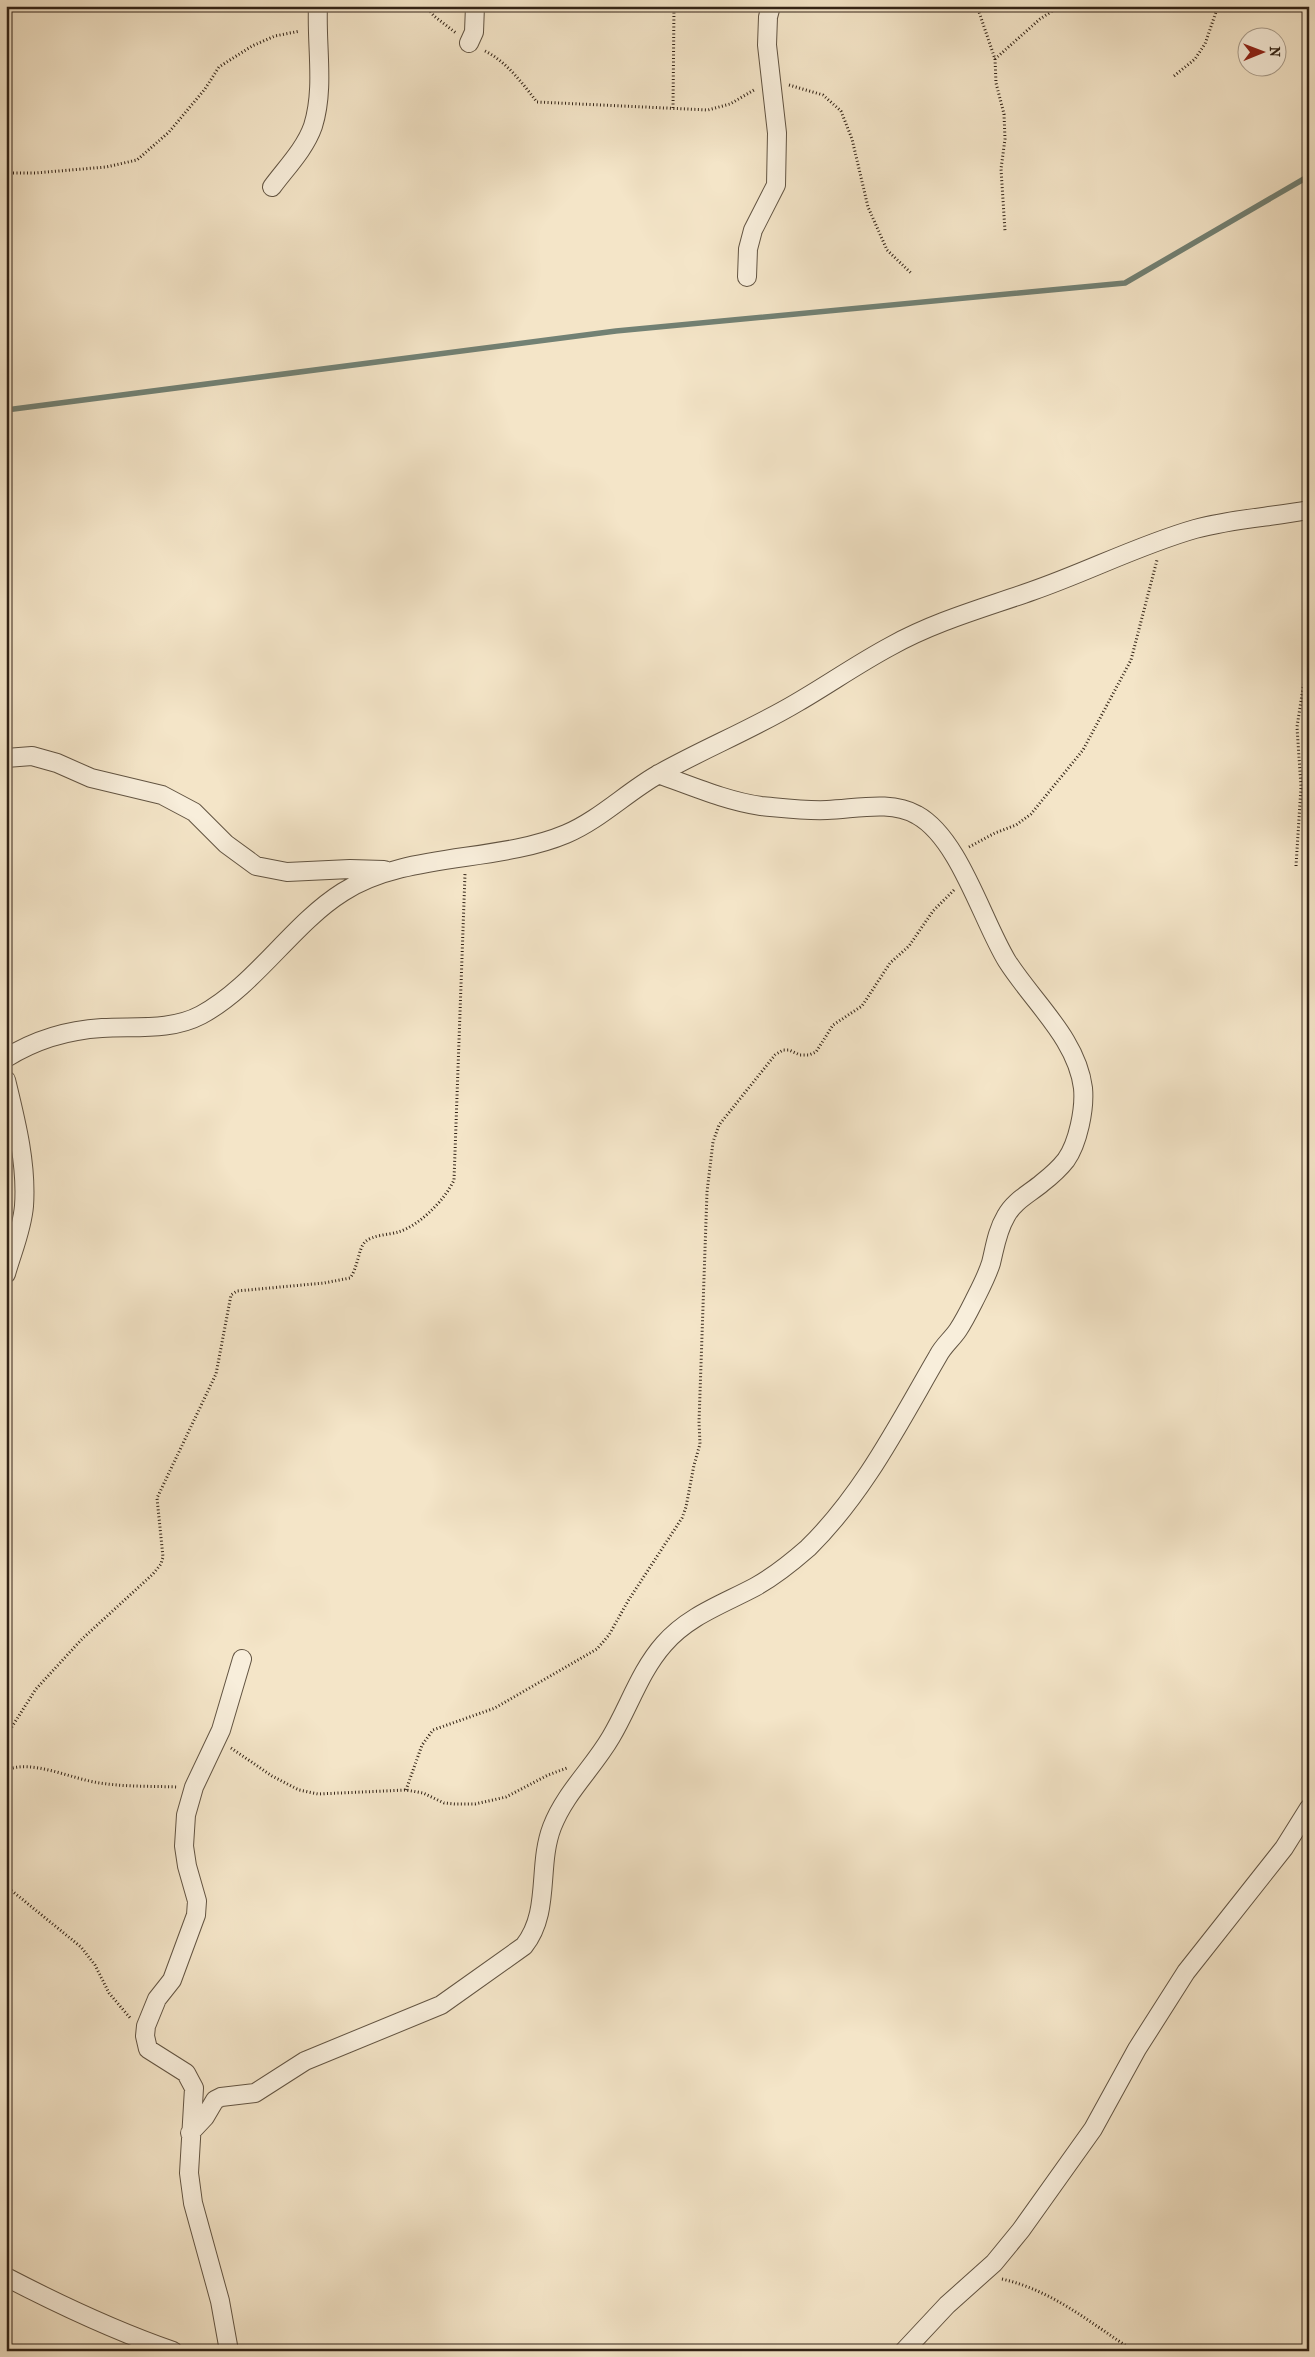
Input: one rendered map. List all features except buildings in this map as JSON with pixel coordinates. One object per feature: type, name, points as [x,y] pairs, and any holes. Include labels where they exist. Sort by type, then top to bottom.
[{"type":"street","points":[[272,187],[299,152],[313,125],[318,96],[318,6]]},
{"type":"street","points":[[470,43],[474,32],[475,6]]},
{"type":"street","points":[[747,277],[748,249],[753,230],[776,185],[777,133],[766,45],[768,17],[771,6]]},
{"type":"street","points":[[6,758],[32,756],[57,763],[91,778],[162,795],[194,812],[226,844],[256,866],[288,872],[350,869],[392,870],[528,846],[567,834],[587,823],[658,774],[797,703],[894,644],[940,622],[1034,590],[1196,528],[1309,510]]},
{"type":"street","points":[[190,2133],[205,2117],[215,2100],[221,2097],[255,2093],[305,2061],[441,2005],[524,1946],[534,1934],[538,1922],[545,1854],[557,1816],[612,1736],[652,1660],[676,1631],[694,1618],[755,1587],[789,1563],[807,1548],[840,1510],[866,1476],[898,1428],[940,1351],[959,1329],[970,1310],[991,1264],[995,1240],[1007,1213],[1020,1198],[1060,1167],[1069,1156],[1076,1137],[1083,1102],[1083,1088],[1074,1058],[1066,1042],[1007,961],[963,874],[934,827],[907,810],[877,807],[824,810],[757,805],[733,800],[658,774]]},
{"type":"street","points":[[6,1058],[36,1042],[71,1032],[96,1028],[157,1027],[199,1016],[216,1005],[260,968],[295,933],[342,892],[392,870]]},
{"type":"street","points":[[6,1080],[20,1144],[24,1207],[6,1274]]},
{"type":"street","points":[[229,2351],[220,2301],[193,2203],[189,2173],[194,2092],[192,2082],[186,2074],[152,2053],[146,2044],[145,2036],[146,2026],[157,1999],[172,1980],[196,1915],[197,1901],[187,1866],[184,1846],[186,1815],[194,1787],[217,1739],[230,1705],[242,1660]]},
{"type":"street","points":[[904,2351],[947,2305],[994,2263],[1021,2230],[1093,2128],[1137,2049],[1186,1972],[1284,1848],[1309,1808]]},
{"type":"street","points":[[6,2277],[129,2335],[173,2351]]},
{"type":"path","points":[[426,6],[434,16],[470,43],[495,56],[512,72],[537,102],[628,108],[708,110],[730,104],[771,82],[799,87],[824,95],[841,111],[852,139],[868,207],[883,242],[887,250],[912,274]]},
{"type":"path","points":[[674,6],[674,108]]},
{"type":"path","points":[[977,6],[995,60],[996,83],[1004,114],[1005,139],[1001,169],[1005,231]]},
{"type":"path","points":[[995,60],[1040,19],[1060,6]]},
{"type":"path","points":[[1174,76],[1195,59],[1205,44],[1218,6]]},
{"type":"path","points":[[6,173],[35,173],[106,167],[137,160],[168,132],[205,89],[220,67],[232,58],[275,36],[318,28]]},
{"type":"path","points":[[953,856],[1016,824],[1031,814],[1083,750],[1131,660],[1162,541]]},
{"type":"path","points":[[1296,866],[1301,787],[1297,726],[1303,688],[1309,670]]},
{"type":"path","points":[[6,1736],[36,1689],[62,1660],[82,1638],[153,1574],[161,1564],[163,1557],[157,1498],[216,1374],[231,1295],[237,1291],[324,1283],[350,1278],[354,1273],[362,1246],[366,1241],[401,1232],[427,1215],[448,1192],[454,1180],[466,857]]},
{"type":"path","points":[[406,1790],[422,1745],[433,1730],[495,1708],[597,1649],[609,1635],[628,1601],[682,1518],[700,1444],[699,1422],[707,1192],[713,1142],[719,1125],[775,1055],[783,1050],[789,1050],[800,1055],[816,1052],[833,1025],[862,1006],[890,963],[909,946],[933,911],[956,888],[963,874]]},
{"type":"path","points":[[217,1739],[272,1776],[299,1790],[318,1794],[406,1790],[423,1793],[444,1803],[475,1804],[506,1797],[548,1775],[575,1764]]},
{"type":"path","points":[[6,1770],[28,1766],[38,1767],[72,1778],[123,1786],[194,1787]]},
{"type":"path","points":[[6,1886],[81,1947],[109,1993],[145,2036]]},
{"type":"path","points":[[982,2274],[1034,2288],[1053,2298],[1134,2351]]},
{"type":"waterway","points":[[6,410],[616,331],[1125,283],[1309,176]]}]
